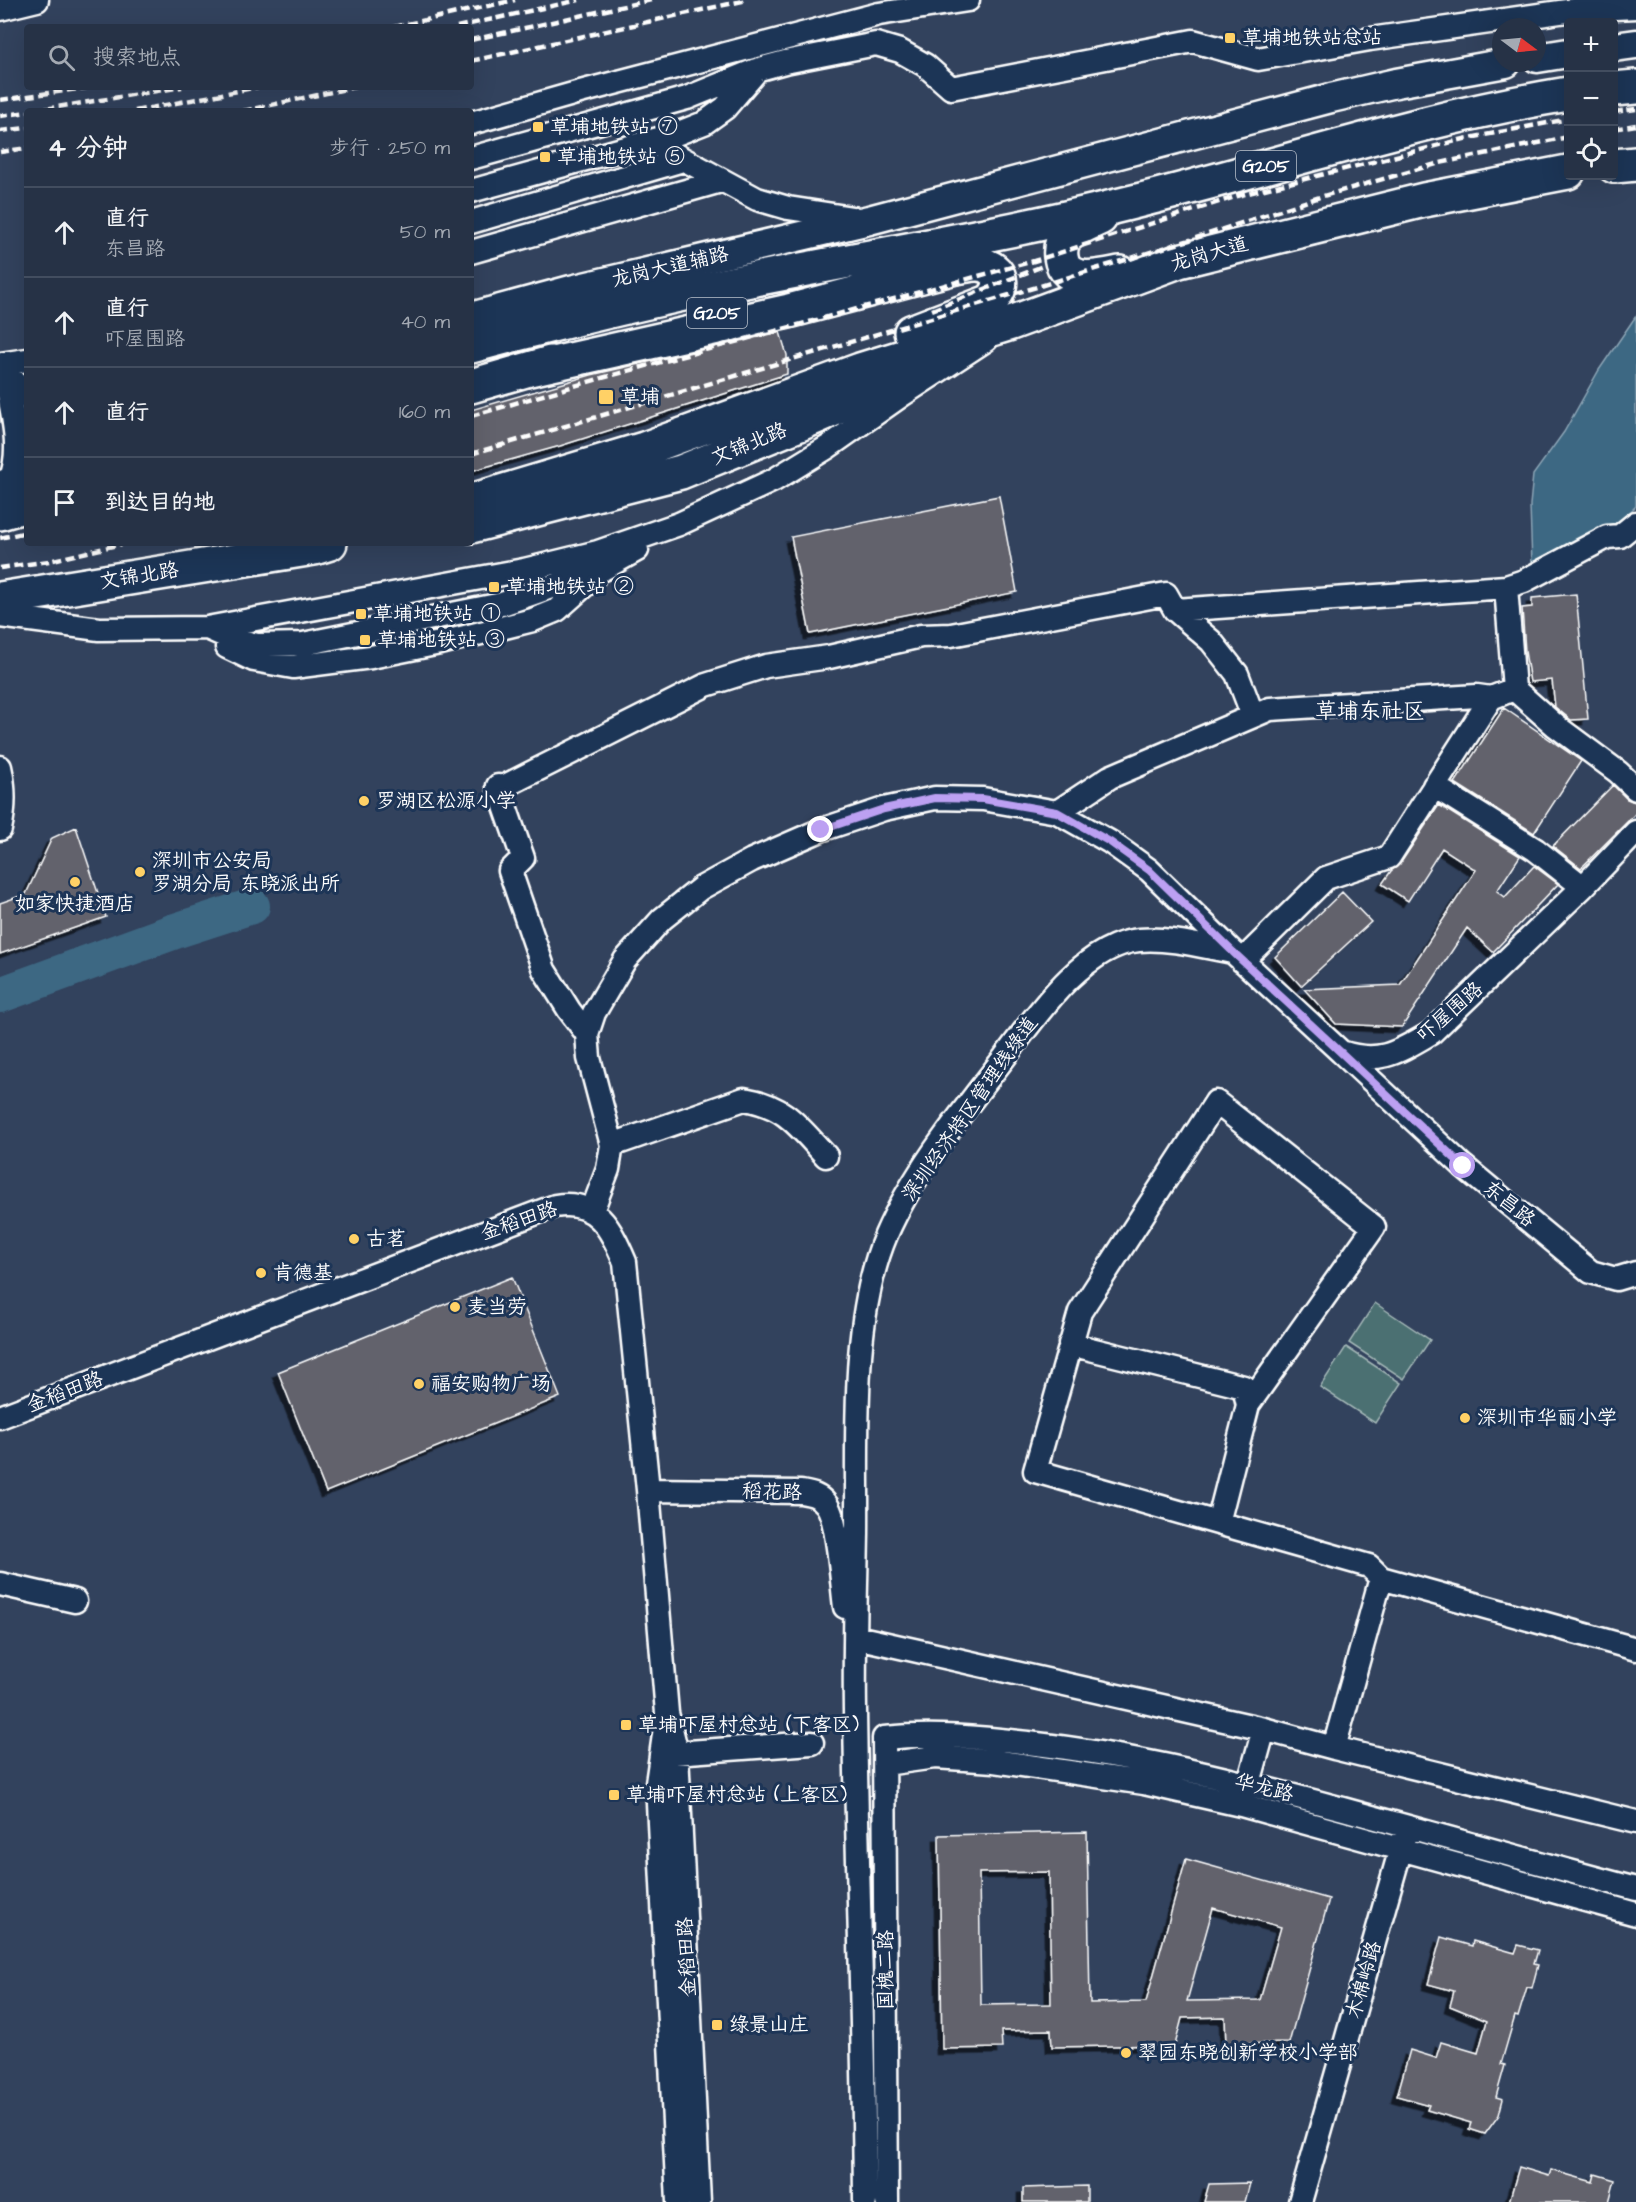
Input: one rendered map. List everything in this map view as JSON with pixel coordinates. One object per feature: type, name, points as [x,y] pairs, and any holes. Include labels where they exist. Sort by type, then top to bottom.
[{"type":"highway","points":[[1618,89],[1636,87]]},
{"type":"highway","name":"G205","points":[[474,385],[963,239],[1128,204],[1422,123],[1564,95]]},
{"type":"highway","points":[[1618,166],[1636,164]]},
{"type":"highway","name":"龙岗大道","points":[[860,370],[1011,323],[1179,261],[1424,200],[1564,173]]},
{"type":"highway","points":[[1128,204],[1075,230],[1065,238],[1059,249],[1062,264],[1071,274],[1091,278],[1179,261]]},
{"type":"highway","points":[[474,345],[569,319],[728,284],[963,239]]},
{"type":"highway","points":[[530,369],[789,311],[956,267],[985,265],[993,269],[999,278],[1000,287],[996,296],[981,306],[759,387],[580,468]]},
{"type":"highway","name":"文锦北路","points":[[474,525],[681,472],[906,378],[1011,323]]},
{"type":"highway","name":"文锦北路","points":[[474,500],[720,422],[860,370]]},
{"type":"highway","points":[[0,513],[16,487]]},
{"type":"highway","name":"文锦北路","points":[[0,599],[316,546]]},
{"type":"main road","points":[[1618,46],[1636,44]]},
{"type":"main road","points":[[1546,57],[1564,54]]},
{"type":"main road","points":[[869,220],[1331,98],[1396,83],[1492,66]]},
{"type":"main road","name":"龙岗大道辅路","points":[[474,316],[571,290],[869,220]]},
{"type":"street","points":[[0,9],[37,0]]},
{"type":"street","points":[[474,122],[879,14],[968,0]]},
{"type":"street","points":[[474,157],[687,98],[756,70],[876,44],[900,51],[925,65],[951,88],[1193,41],[1258,59],[1370,39],[1574,9],[1636,7]]},
{"type":"street","points":[[474,190],[676,134],[704,123],[725,108],[756,70]]},
{"type":"street","points":[[650,141],[757,199],[788,208],[869,220]]},
{"type":"street","points":[[474,221],[683,160]]},
{"type":"street","points":[[474,251],[721,181]]},
{"type":"street","points":[[207,628],[232,639],[257,645],[303,644],[502,604],[603,569],[679,524],[774,480],[828,447],[902,394],[1011,323]]},
{"type":"street","points":[[3,368],[24,361]]},
{"type":"street","points":[[3,368],[24,392]]},
{"type":"street","points":[[3,368],[17,447],[16,487]]},
{"type":"street","points":[[1175,610],[1506,587],[1524,581],[1607,537],[1620,536],[1636,523]]},
{"type":"street","points":[[0,616],[99,629],[207,628],[524,570],[598,552],[679,524]]},
{"type":"street","points":[[1506,587],[1514,689],[1556,726],[1618,772],[1636,789]]},
{"type":"street","points":[[587,1034],[544,970],[510,871],[523,858],[499,788],[706,685],[766,666],[830,657],[921,636],[951,635],[1166,594],[1175,610],[1211,641],[1237,674],[1253,716]]},
{"type":"street","points":[[1057,812],[1110,777],[1270,709],[1477,696],[1491,698],[1514,689]]},
{"type":"street","points":[[1238,957],[1326,878],[1389,856],[1491,698]]},
{"type":"street","points":[[0,767],[5,789],[0,829]]},
{"type":"street","points":[[1434,786],[1536,850],[1583,887]]},
{"type":"street","points":[[592,1211],[608,1169],[612,1145],[589,1058],[587,1034],[594,1013],[625,960],[662,919],[701,888],[752,860],[821,830],[884,809],[935,798],[983,799],[1057,812],[1110,842],[1149,870],[1238,957],[1341,1052]]},
{"type":"street","name":"吓屋围路","points":[[1341,1052],[1359,1058],[1377,1058],[1401,1050],[1431,1033],[1583,887],[1636,832]]},
{"type":"street","name":"深圳经济特区管理线绿道","points":[[875,2068],[855,1706],[860,1362],[870,1285],[886,1235],[912,1185],[962,1113],[1035,1017],[1081,966],[1116,946],[1138,940],[1193,945],[1238,957]]},
{"type":"street","name":"东昌路","points":[[1341,1052],[1463,1166],[1591,1272],[1616,1279],[1636,1273]]},
{"type":"street","points":[[612,1145],[744,1099],[764,1102],[789,1116],[826,1156]]},
{"type":"street","points":[[1218,1523],[1248,1405],[1374,1227],[1216,1102],[1080,1312],[1035,1471],[1369,1566],[1381,1578],[1636,1649]]},
{"type":"street","name":"金稻田路","points":[[0,1416],[555,1206],[566,1204],[592,1211],[609,1229],[625,1262],[648,1490],[667,1713],[699,2202]]},
{"type":"street","points":[[1070,1344],[1244,1387],[1248,1405]]},
{"type":"street","name":"稻花路","points":[[648,1490],[815,1494],[828,1505],[835,1528],[845,1613],[856,1637]]},
{"type":"street","points":[[1334,1748],[1381,1578]]},
{"type":"street","points":[[0,1584],[75,1601]]},
{"type":"street","points":[[856,1637],[1264,1729],[1636,1821]]},
{"type":"street","points":[[1249,1783],[1264,1729]]},
{"type":"street","name":"华龙路","points":[[884,1738],[938,1735],[1064,1747],[1148,1761],[1249,1783],[1636,1889]]},
{"type":"street","name":"国槐二路","points":[[865,2202],[875,2068],[884,1738]]},
{"type":"street","points":[[669,1753],[812,1743]]},
{"type":"street","name":"金稻田路","points":[[669,1753],[657,1783],[678,2202]]},
{"type":"street","name":"华龙路","points":[[885,1764],[935,1757],[1051,1768],[1144,1783],[1241,1804],[1636,1914]]},
{"type":"street","name":"木棉岭路","points":[[1300,2202],[1408,1827]]},
{"type":"street","name":"国槐二路","points":[[875,2068],[888,2202]]},
{"type":"green space","points":[[1375,1303],[1430,1340],[1404,1379],[1349,1343]]},
{"type":"green space","points":[[1346,1347],[1401,1383],[1375,1423],[1320,1387]]},
{"type":"water","points":[[1636,316],[1636,506],[1625,517],[1572,553],[1532,565],[1530,505],[1533,475],[1564,432],[1599,370]]},
{"type":"building","points":[[780,332],[787,355],[787,374],[560,446],[474,470],[474,409],[591,375]]},
{"type":"building","points":[[999,496],[1017,592],[810,634],[791,537]]},
{"type":"building","points":[[1576,594],[1588,719],[1571,720],[1555,707],[1552,680],[1530,682],[1522,608],[1532,607],[1532,598]]},
{"type":"building","points":[[1504,708],[1581,761],[1534,833],[1455,783]]},
{"type":"building","points":[[1613,785],[1627,799],[1636,802],[1636,813],[1581,868],[1553,846]]},
{"type":"building","points":[[1439,805],[1520,856],[1497,891],[1505,897],[1534,866],[1558,884],[1493,952],[1467,928],[1402,1027],[1336,1024],[1304,989],[1400,985],[1476,870],[1442,848],[1408,901],[1382,884],[1391,871],[1400,864]]},
{"type":"building","points":[[76,827],[106,917],[0,954],[0,903],[26,894],[52,838]]},
{"type":"building","points":[[1342,892],[1371,922],[1301,986],[1275,957]]},
{"type":"building","name":"福安购物广场","points":[[512,1277],[560,1397],[326,1492],[278,1372]]},
{"type":"building","points":[[1087,1832],[1090,2003],[1146,2002],[1186,1859],[1329,1899],[1289,2043],[1226,2044],[1225,2017],[1182,2018],[1175,2045],[1052,2047],[1051,2030],[1001,2031],[1002,2048],[942,2049],[939,1835]],"holes":[[[1049,1872],[1051,2004],[981,2005],[979,1873]],[[1213,1908],[1281,1927],[1260,2000],[1187,2001]]]},
{"type":"building","points":[[1441,1937],[1472,1946],[1473,1941],[1515,1953],[1518,1945],[1538,1950],[1534,1964],[1538,1965],[1532,1988],[1527,1987],[1518,2017],[1515,2016],[1501,2064],[1505,2065],[1496,2097],[1503,2099],[1499,2115],[1485,2134],[1469,2129],[1471,2123],[1427,2110],[1429,2105],[1397,2096],[1410,2050],[1436,2058],[1441,2042],[1478,2053],[1487,2021],[1450,2006],[1454,1991],[1428,1984]]},
{"type":"building","points":[[1519,2167],[1549,2176],[1551,2170],[1593,2182],[1595,2174],[1615,2180],[1609,2202],[1509,2202]]},
{"type":"building","points":[[1250,2183],[1245,2202],[1204,2202],[1209,2184]]},
{"type":"building","points":[[1087,2186],[1087,2202],[1023,2202],[1023,2188]]},
{"type":"waterway","points":[[0,995],[175,931],[252,906]]},
{"type":"railway","points":[[407,24],[515,0]]},
{"type":"railway","points":[[471,24],[579,0]]},
{"type":"railway","points":[[474,39],[651,0]]},
{"type":"railway","points":[[474,60],[747,0]]},
{"type":"railway","points":[[0,100],[71,90]]},
{"type":"railway","points":[[51,108],[163,90]]},
{"type":"railway","points":[[150,108],[243,90]]},
{"type":"railway","points":[[257,108],[341,90]]},
{"type":"railway","points":[[1618,111],[1636,109]]},
{"type":"railway","points":[[0,116],[24,112]]},
{"type":"railway","points":[[474,415],[602,378],[1034,261],[1241,195],[1464,139],[1564,120]]},
{"type":"railway","points":[[1618,128],[1636,125]]},
{"type":"railway","points":[[0,131],[24,128]]},
{"type":"railway","points":[[474,453],[1040,286],[1323,196],[1440,163],[1564,138]]},
{"type":"railway","points":[[0,152],[24,148]]},
{"type":"railway","points":[[932,310],[1043,266]]},
{"type":"railway","points":[[0,538],[24,533]]},
{"type":"railway","points":[[0,568],[49,561],[113,546]]},
{"type":"place","name":"草埔地铁站总站","points":[[1230,38]]},
{"type":"place","name":"草埔地铁站 ⑦","points":[[538,127]]},
{"type":"place","name":"草埔地铁站 ⑤","points":[[545,157]]},
{"type":"place","name":"草埔","points":[[606,397]]},
{"type":"place","name":"草埔地铁站 ②","points":[[494,587]]},
{"type":"place","name":"草埔地铁站 ①","points":[[361,614]]},
{"type":"place","name":"草埔地铁站 ③","points":[[365,640]]},
{"type":"place","name":"罗湖区松源小学","points":[[364,801]]},
{"type":"place","name":"深圳市公安局 罗湖分局 东晓派出所","points":[[140,872]]},
{"type":"place","name":"如家快捷酒店","points":[[75,882]]},
{"type":"place","name":"古茗","points":[[354,1239]]},
{"type":"place","name":"肯德基","points":[[261,1273]]},
{"type":"place","name":"麦当劳","points":[[455,1307]]},
{"type":"place","name":"福安购物广场","points":[[419,1384]]},
{"type":"place","name":"深圳市华丽小学","points":[[1465,1418]]},
{"type":"place","name":"草埔吓屋村总站 (下客区)","points":[[626,1725]]},
{"type":"place","name":"草埔吓屋村总站 (上客区)","points":[[614,1795]]},
{"type":"place","name":"绿景山庄","points":[[717,2025]]},
{"type":"place","name":"翠园东晓创新学校小学部","points":[[1126,2053]]},
{"type":"district","name":"草埔东社区","points":[[1370,711]]},
{"type":"route","points":[[821,830],[884,809],[935,798],[983,799],[1057,812],[1110,842],[1149,870],[1233,952],[1463,1166]]}]
